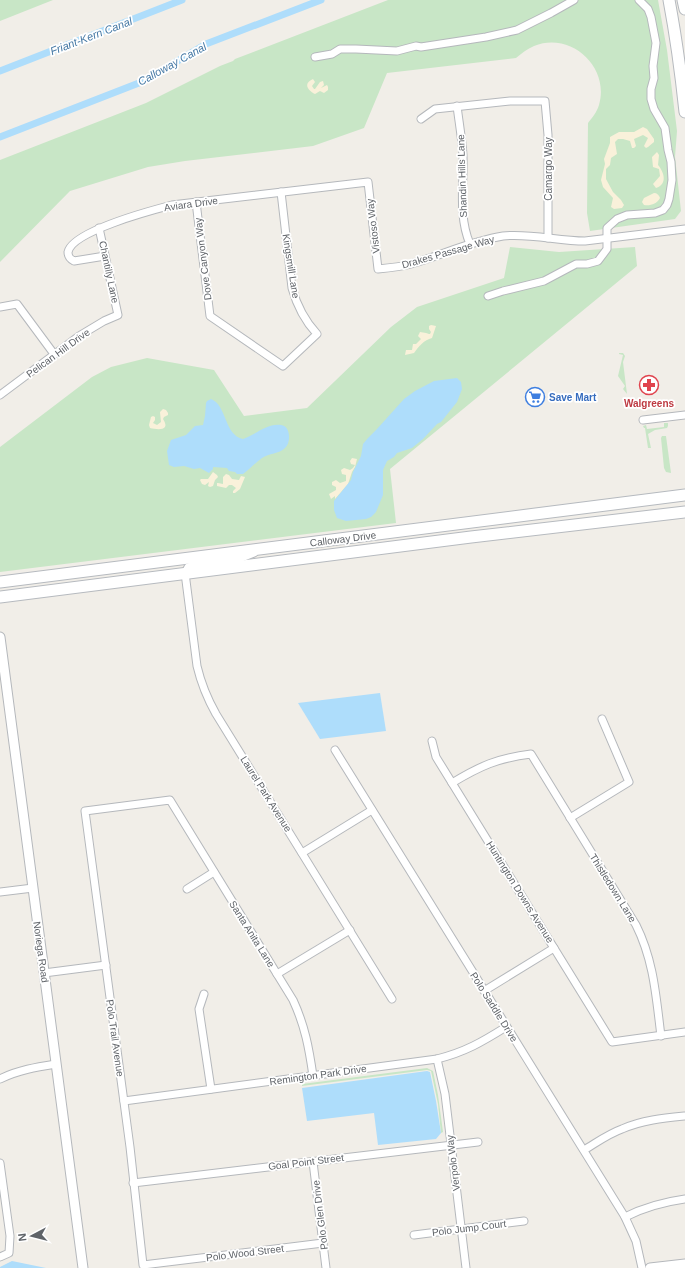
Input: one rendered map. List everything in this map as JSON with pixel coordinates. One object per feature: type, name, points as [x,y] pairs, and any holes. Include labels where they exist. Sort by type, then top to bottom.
[{"type":"main road","points":[[669,0],[685,112]]},
{"type":"main road","points":[[683,0],[685,9]]},
{"type":"main road","name":"Calloway Drive","points":[[0,582],[685,495]]},
{"type":"main road","name":"Calloway Drive","points":[[0,597],[471,536],[685,512]]},
{"type":"street","points":[[315,56],[332,54],[340,49],[397,51],[416,46],[421,47],[486,37],[517,30],[574,0]]},
{"type":"street","points":[[488,296],[544,281],[576,264],[587,264],[598,261],[607,249],[607,228],[617,219],[627,215],[655,213],[663,210],[667,205],[670,199],[672,180],[671,162],[665,128],[654,109],[651,99],[656,43],[648,9],[639,0]]},
{"type":"street","name":"Camargo Way","points":[[457,106],[510,101],[545,101],[548,135],[548,238]]},
{"type":"street","points":[[421,119],[435,109],[457,106]]},
{"type":"street","name":"Shandin Hills Lane","points":[[457,106],[463,155],[462,215],[470,244]]},
{"type":"street","name":"Aviara Drive","points":[[105,256],[74,262],[71,260],[68,253],[71,246],[99,228],[172,205],[368,182]]},
{"type":"street","name":"Vistoso Way","points":[[368,182],[378,269]]},
{"type":"street","name":"Kingsmill Lane","points":[[281,192],[292,288],[304,318],[317,334],[283,366]]},
{"type":"street","name":"Dove Canyon Way","points":[[196,202],[210,316],[283,366]]},
{"type":"street","name":"Chantilly Lane","points":[[99,228],[118,315]]},
{"type":"street","name":"Drakes Passage Way","points":[[378,269],[412,264],[470,244],[504,236],[519,235],[570,241],[586,241],[685,229]]},
{"type":"street","points":[[0,307],[16,304],[54,354]]},
{"type":"street","name":"Pelican Hill Drive","points":[[0,395],[91,328],[118,315]]},
{"type":"street","points":[[643,420],[685,415]]},
{"type":"street","points":[[184,573],[188,567],[196,564],[239,559],[265,549]]},
{"type":"street","name":"Laurel Park Avenue","points":[[184,573],[197,666],[206,694],[216,714],[392,999]]},
{"type":"street","name":"Noriega Road","points":[[0,637],[83,1268]]},
{"type":"street","points":[[570,818],[629,782],[602,719]]},
{"type":"street","name":"Huntington Downs Avenue","points":[[432,741],[436,757],[612,1042],[661,1036]]},
{"type":"street","name":"Polo Saddle Drive","points":[[335,750],[625,1217],[636,1242],[642,1268]]},
{"type":"street","name":"Thistledown Lane","points":[[452,783],[483,765],[504,758],[531,754],[643,938],[651,964],[661,1036]]},
{"type":"street","name":"Santa Anita Lane","points":[[85,812],[170,800],[293,1000],[305,1028],[313,1076]]},
{"type":"street","points":[[302,853],[372,810]]},
{"type":"street","name":"Polo Trail Avenue","points":[[85,812],[124,1101],[144,1265]]},
{"type":"street","points":[[187,889],[214,872]]},
{"type":"street","points":[[0,892],[33,888]]},
{"type":"street","points":[[277,974],[350,930]]},
{"type":"street","points":[[484,991],[554,948]]},
{"type":"street","points":[[44,973],[106,965]]},
{"type":"street","points":[[204,994],[199,1009],[211,1089]]},
{"type":"street","name":"Remington Park Drive","points":[[124,1101],[437,1059],[466,1050],[506,1027]]},
{"type":"street","points":[[661,1036],[685,1032]]},
{"type":"street","name":"Verpolo Way","points":[[437,1059],[445,1094],[466,1268]]},
{"type":"street","points":[[0,1079],[31,1068],[56,1064]]},
{"type":"street","points":[[584,1150],[609,1135],[636,1124],[685,1116]]},
{"type":"street","name":"Goal Point Street","points":[[134,1183],[478,1142]]},
{"type":"street","points":[[0,1162],[10,1236],[9,1253],[0,1258]]},
{"type":"street","name":"Polo Glen Drive","points":[[313,1162],[326,1268]]},
{"type":"street","points":[[625,1217],[655,1204],[685,1199]]},
{"type":"street","name":"Polo Jump Court","points":[[414,1235],[524,1221]]},
{"type":"street","name":"Polo Wood Street","points":[[144,1265],[323,1243]]},
{"type":"street","points":[[650,1268],[685,1264]]},
{"type":"green space","points":[[0,0],[53,0],[0,21]]},
{"type":"green space","points":[[388,0],[658,0],[667,50],[677,131],[675,157],[681,211],[675,219],[590,231],[587,213],[588,123],[599,105],[601,91],[599,78],[593,66],[574,48],[561,44],[548,43],[531,47],[516,58],[387,73],[364,128],[313,146],[185,161],[148,167],[70,191],[0,262],[0,160],[146,103],[235,59]]},
{"type":"green space","points":[[510,247],[559,252],[635,247],[637,266],[390,469],[396,523],[0,572],[0,447],[92,377],[111,367],[147,358],[214,370],[244,416],[307,408],[391,327],[417,307],[504,278]]},
{"type":"green space","points":[[619,353],[623,353],[625,356],[623,362],[627,394],[623,389],[625,386],[618,376],[623,355]]},
{"type":"green space","points":[[664,423],[668,423],[667,428],[655,430],[648,434],[651,448],[648,448],[645,428],[643,426],[646,425],[647,429],[664,427]]},
{"type":"green space","points":[[662,436],[666,436],[671,473],[666,472],[664,468]]},
{"type":"green space","points":[[427,1068],[433,1071],[443,1132],[441,1133],[438,1104],[431,1071],[427,1070],[302,1086],[302,1084]]},
{"type":"sand","points":[[313,79],[315,82],[312,86],[314,89],[320,82],[323,81],[324,85],[321,88],[327,85],[328,90],[324,93],[320,91],[315,94],[313,93],[307,85]]},
{"type":"sand","points":[[643,127],[647,129],[654,139],[654,142],[648,147],[646,148],[644,146],[648,138],[643,135],[634,139],[636,146],[634,148],[632,148],[630,141],[618,139],[615,142],[617,154],[611,158],[610,165],[606,169],[606,179],[613,192],[624,205],[622,208],[614,209],[611,207],[613,198],[603,187],[601,180],[605,164],[604,159],[610,143],[610,137],[619,132],[634,132]]},
{"type":"sand","points":[[657,152],[659,155],[658,165],[664,178],[662,184],[656,188],[653,184],[660,176],[659,169],[653,167],[652,157]]},
{"type":"sand","points":[[654,193],[659,196],[659,200],[653,204],[644,205],[642,202],[644,198]]},
{"type":"sand","points":[[429,326],[436,326],[432,338],[422,344],[414,353],[405,355],[406,350],[412,350],[413,344],[416,344],[421,339],[418,336],[420,332],[430,334],[431,332]]},
{"type":"sand","points":[[163,409],[168,413],[168,415],[163,419],[165,428],[150,428],[149,425],[151,417],[155,417],[153,423],[157,425],[161,422],[160,412]]},
{"type":"sand","points":[[352,458],[357,459],[355,467],[348,484],[335,499],[335,496],[331,499],[329,494],[336,490],[336,487],[332,485],[332,482],[336,480],[340,483],[346,481],[346,475],[342,474],[341,470],[344,468],[350,470],[353,468],[355,465],[351,464],[350,461]]},
{"type":"sand","points":[[213,472],[218,477],[213,486],[208,486],[209,482],[205,485],[202,484],[200,480],[208,479]]},
{"type":"sand","points":[[226,474],[232,479],[239,480],[241,476],[245,477],[240,489],[235,493],[233,493],[233,491],[236,488],[232,485],[229,485],[226,488],[217,486],[217,483],[223,484],[223,477]]},
{"type":"water","points":[[457,378],[461,382],[462,389],[457,402],[441,422],[412,448],[397,453],[394,457],[387,461],[383,470],[383,495],[376,512],[371,517],[366,519],[346,521],[337,518],[334,510],[334,501],[351,480],[353,472],[361,456],[363,444],[368,438],[404,399],[415,391],[434,381]]},
{"type":"water","points":[[211,399],[220,407],[232,432],[237,436],[243,439],[266,427],[281,425],[287,428],[288,431],[289,439],[287,446],[280,451],[262,458],[243,474],[237,474],[229,471],[227,468],[213,467],[209,473],[200,468],[194,469],[184,466],[174,467],[169,465],[167,451],[171,440],[186,435],[195,426],[203,425],[206,403]]},
{"type":"water","points":[[380,693],[386,731],[320,739],[298,703]]},
{"type":"water","points":[[427,1071],[430,1072],[441,1133],[436,1139],[378,1145],[374,1113],[307,1121],[302,1088]]},
{"type":"water","points":[[12,1261],[46,1268],[0,1268]]},
{"type":"waterway","name":"Friant-Kern Canal","points":[[0,71],[182,0]]},
{"type":"waterway","name":"Calloway Canal","points":[[0,137],[144,81],[206,44],[321,0]]},
{"type":"place","name":"Walgreens","points":[[649,385]]},
{"type":"place","name":"Save Mart","points":[[535,397]]}]
